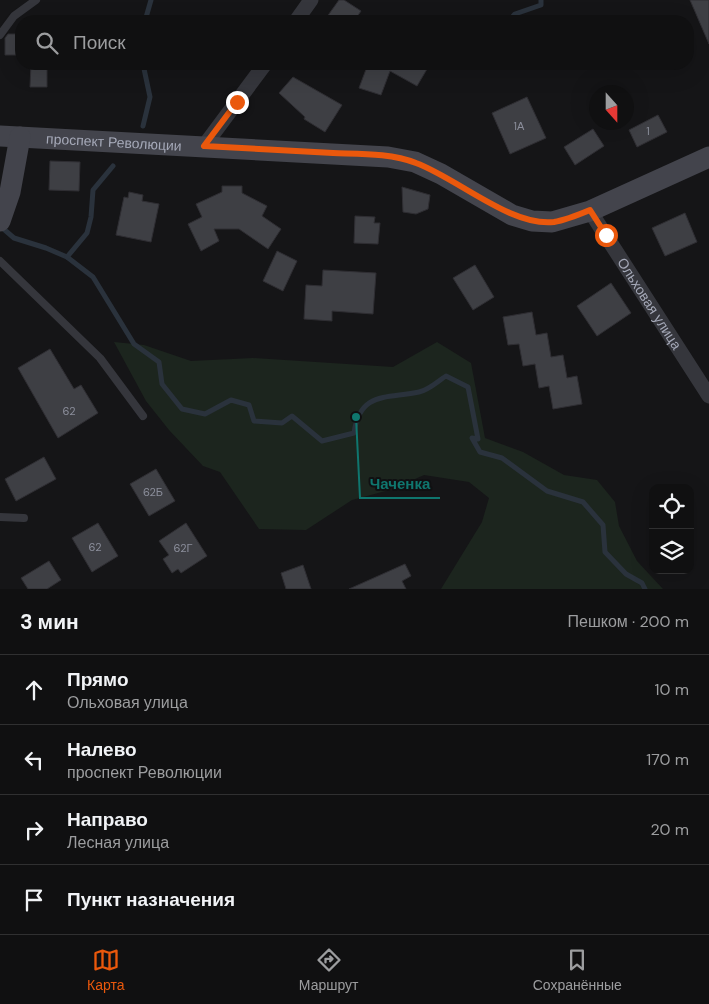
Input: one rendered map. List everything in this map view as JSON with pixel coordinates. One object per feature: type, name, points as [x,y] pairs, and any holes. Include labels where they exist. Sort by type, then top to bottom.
[{"type":"street","points":[[300,15],[311,0]]},
{"type":"street","points":[[204,146],[260,70]]},
{"type":"street","points":[[3,214],[15,168],[10,136]]},
{"type":"street","name":"проспект Революции","points":[[10,136],[388,156],[415,162],[441,174],[512,215],[532,221],[552,222],[590,210],[709,157]]},
{"type":"street","name":"Ольховая улица","points":[[590,210],[709,396]]},
{"type":"lane","points":[[15,15],[36,0]]},
{"type":"lane","points":[[0,35],[15,15]]},
{"type":"lane","points":[[0,261],[100,358],[143,416]]},
{"type":"lane","points":[[0,517],[24,518]]},
{"type":"shaded area","points":[[114,342],[144,345],[191,361],[253,358],[393,367],[437,342],[471,363],[485,438],[523,452],[564,475],[597,480],[615,502],[619,526],[637,561],[663,589],[441,589],[482,522],[489,498],[469,482],[424,475],[393,489],[352,500],[306,530],[259,529],[220,472],[203,466],[169,430],[146,401]]},
{"type":"building","points":[[339,0],[344,0],[361,11],[358,15],[328,15]]},
{"type":"building","points":[[690,0],[709,0],[709,44]]},
{"type":"building","points":[[8,34],[15,34],[15,55],[5,55],[5,38]]},
{"type":"building","points":[[31,70],[47,70],[47,87],[30,87]]},
{"type":"building","points":[[366,70],[426,70],[417,86],[390,71],[381,95],[359,88]]},
{"type":"building","points":[[293,77],[342,105],[325,132],[304,119],[305,117],[279,93]]},
{"type":"building","points":[[527,97],[546,138],[510,154],[492,113]]},
{"type":"building","points":[[658,115],[667,132],[637,147],[629,130],[634,130],[634,127]]},
{"type":"building","points":[[591,130],[594,130],[604,146],[575,165],[564,147]]},
{"type":"building","points":[[50,161],[80,162],[79,191],[49,190]]},
{"type":"building","points":[[222,186],[242,186],[242,193],[267,206],[262,216],[281,229],[268,249],[239,229],[214,229],[219,241],[201,251],[188,224],[202,217],[196,204],[222,192]]},
{"type":"building","points":[[402,187],[430,195],[428,209],[416,214],[403,212]]},
{"type":"building","points":[[129,192],[143,195],[142,201],[159,204],[151,242],[116,235],[124,197],[128,198]]},
{"type":"building","points":[[685,213],[697,242],[665,256],[652,228]]},
{"type":"building","points":[[355,216],[375,217],[374,223],[380,223],[378,244],[354,243]]},
{"type":"building","points":[[277,251],[297,261],[283,291],[263,281]]},
{"type":"building","points":[[475,265],[494,297],[473,310],[453,278]]},
{"type":"building","points":[[323,270],[376,273],[373,314],[332,311],[332,321],[304,319],[306,285],[322,286]]},
{"type":"building","points":[[611,283],[631,313],[597,336],[577,306]]},
{"type":"building","points":[[532,312],[536,335],[547,333],[551,357],[563,355],[567,378],[577,376],[582,404],[553,409],[549,386],[539,388],[535,364],[523,366],[519,344],[508,345],[503,317]]},
{"type":"building","points":[[50,349],[74,389],[81,385],[98,413],[58,438],[18,368]]},
{"type":"building","points":[[44,457],[56,479],[16,501],[5,479]]},
{"type":"building","points":[[156,469],[175,501],[149,516],[130,484]]},
{"type":"building","points":[[98,523],[118,556],[92,572],[72,538]]},
{"type":"building","points":[[186,523],[207,556],[181,573],[178,569],[172,573],[163,559],[169,555],[159,541]]},
{"type":"building","points":[[49,561],[61,580],[47,589],[28,589],[21,578]]},
{"type":"building","points":[[405,564],[411,576],[402,581],[406,589],[349,589]]},
{"type":"building","points":[[303,565],[311,589],[286,589],[281,573]]},
{"type":"waterway","points":[[147,15],[151,0]]},
{"type":"waterway","points":[[514,15],[541,5],[541,0]]},
{"type":"waterway","points":[[143,126],[150,97],[144,70]]},
{"type":"waterway","points":[[67,257],[87,233],[91,217],[93,190],[113,166]]},
{"type":"waterway","points":[[0,226],[14,238],[67,257],[93,277],[134,344],[159,362],[162,384],[182,409],[205,414],[231,400],[249,405],[254,421],[282,423],[292,416],[322,441],[354,433],[357,419],[362,410],[369,403],[377,399],[423,391],[446,376],[468,387],[478,439],[472,438],[480,452],[502,458],[547,491],[583,502],[603,525],[605,552],[626,574],[642,583],[645,589]]},
{"type":"place","name":"Чаченка","points":[[356,417]]},
{"type":"route","points":[[237,102],[204,146],[388,156],[415,162],[441,174],[512,215],[532,221],[552,222],[569,219],[590,210],[606,235]]}]
